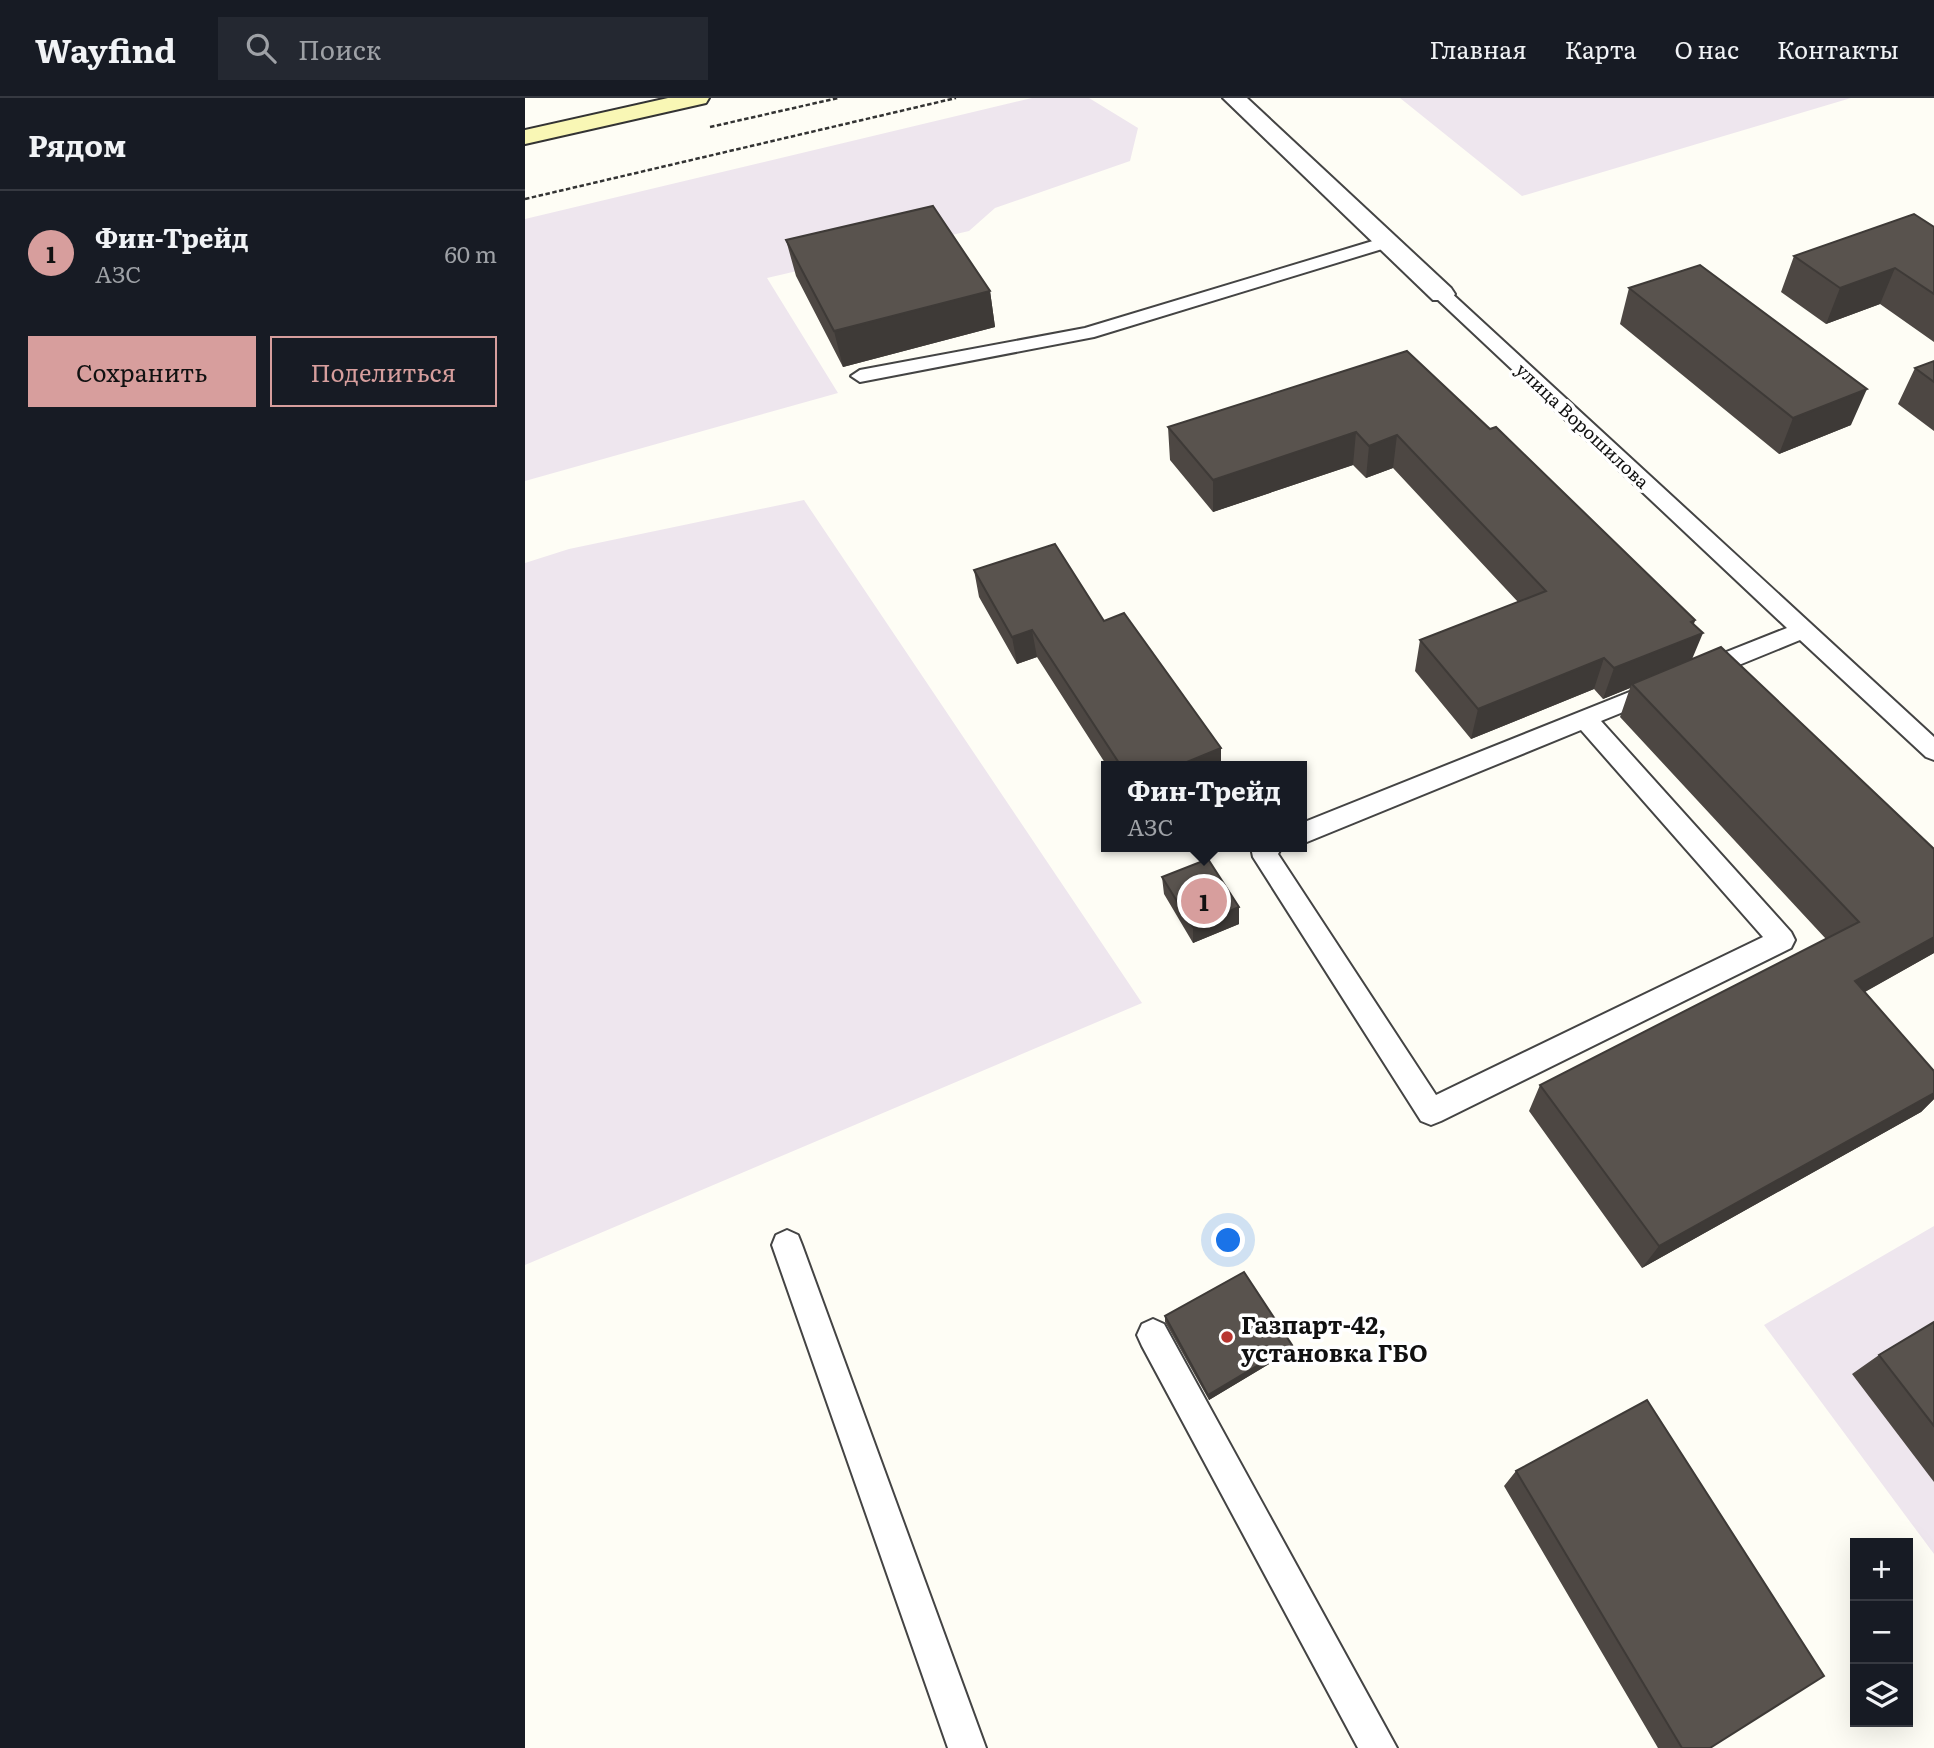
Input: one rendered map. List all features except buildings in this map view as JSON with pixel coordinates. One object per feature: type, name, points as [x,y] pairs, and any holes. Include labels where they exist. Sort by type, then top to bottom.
[{"type":"main road","points":[[525,137],[698,98]]},
{"type":"street","name":"улица Ворошилова","points":[[1234,98],[1442,294]]},
{"type":"lane","points":[[860,376],[1088,333],[1386,242]]},
{"type":"lane","name":"улица Ворошилова","points":[[1442,294],[1934,751]]},
{"type":"lane","points":[[1307,832],[1804,629]]},
{"type":"lane","points":[[1263,852],[1431,1112],[1782,940],[1585,719]]},
{"type":"lane","points":[[787,1245],[967,1748]]},
{"type":"lane","points":[[1153,1335],[1378,1748]]},
{"type":"path","points":[[525,199],[956,98]]},
{"type":"shaded area","points":[[1032,98],[1089,98],[1138,128],[1130,161],[995,208],[969,231],[767,278],[838,393],[525,481],[525,219]]},
{"type":"shaded area","points":[[1400,98],[1851,98],[1522,196]]},
{"type":"shaded area","points":[[804,500],[1142,1003],[525,1265],[525,563],[569,549]]},
{"type":"shaded area","points":[[1934,1226],[1934,1554],[1764,1325]]},
{"type":"place","name":"Фин-Трeйд","points":[[1204,901]]},
{"type":"place","name":"Газпарт-42, установка ГБО","points":[[1227,1337]]}]
